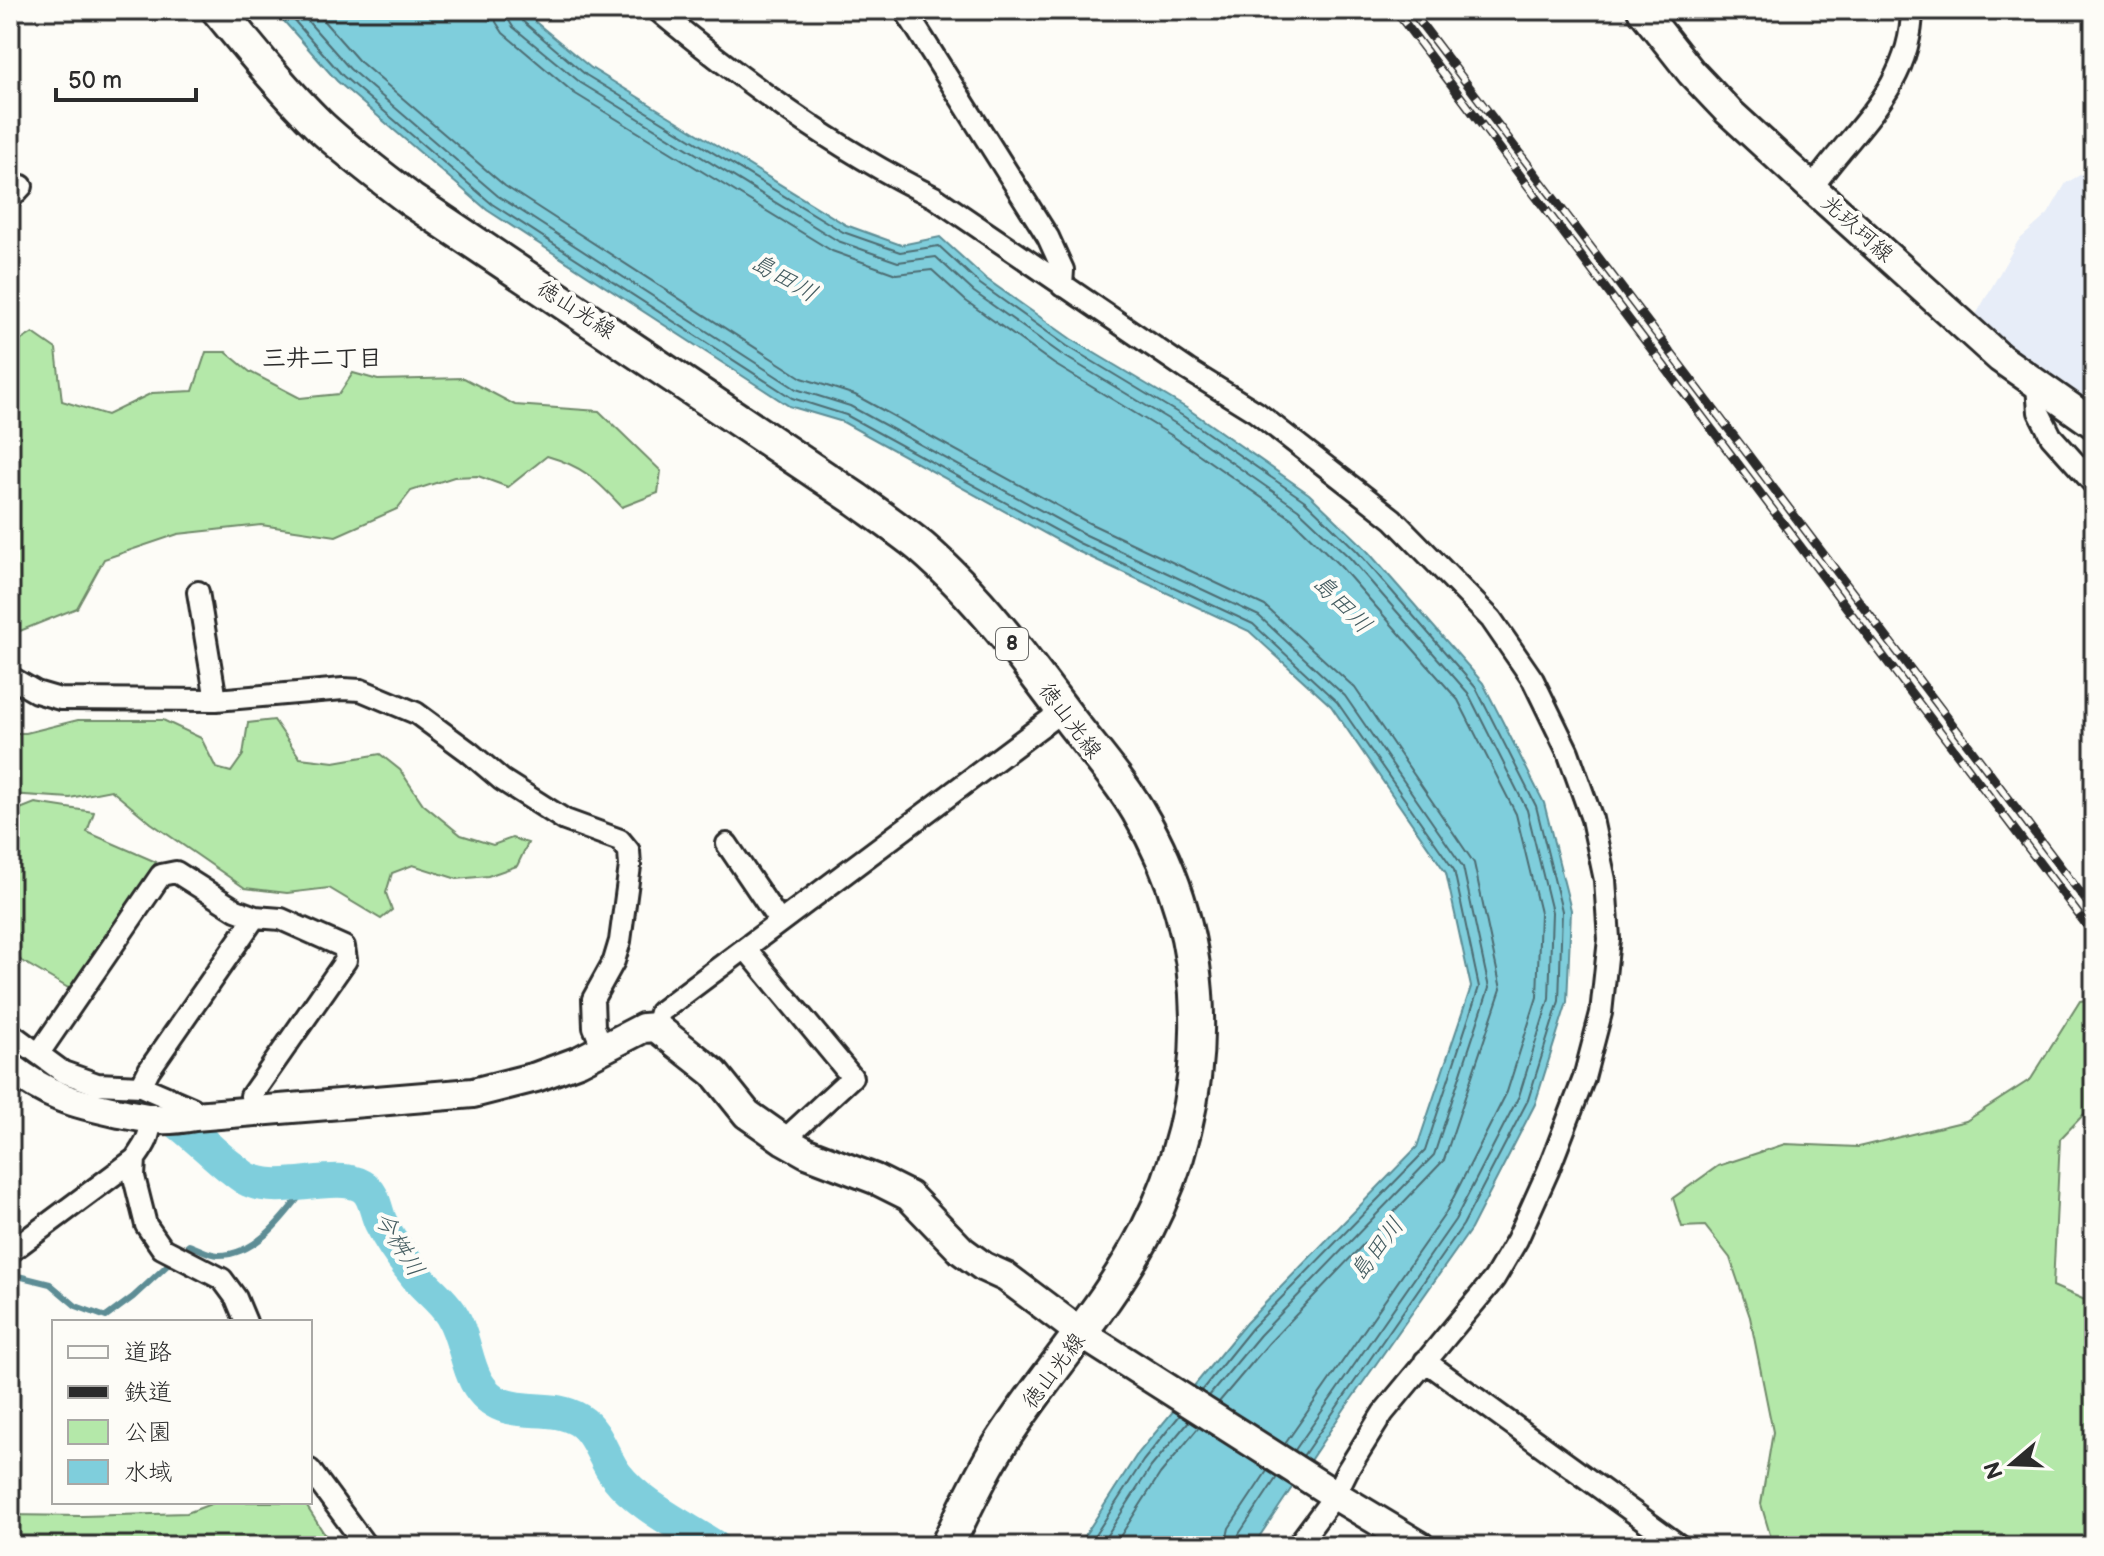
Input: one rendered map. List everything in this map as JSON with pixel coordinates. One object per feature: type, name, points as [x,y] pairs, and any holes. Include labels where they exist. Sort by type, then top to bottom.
[{"type":"main road","name":"徳山光線","points":[[218,10],[319,125],[390,183],[496,258],[856,499],[922,548],[996,624],[1063,710],[1137,809],[1164,862],[1185,924],[1196,979],[1198,1044],[1189,1116],[1172,1174],[1090,1339],[1048,1376],[995,1452],[947,1546]]},
{"type":"street","points":[[657,10],[803,121],[899,180],[934,197],[1062,286],[1256,412],[1393,519],[1491,619],[1533,680],[1568,752],[1592,819],[1605,880],[1609,939],[1601,1013],[1584,1078],[1517,1240],[1486,1290],[1383,1413],[1347,1471],[1327,1490],[1297,1546]]},
{"type":"street","points":[[905,10],[1048,237],[1063,270],[1062,286]]},
{"type":"street","name":"光玖珂線","points":[[1642,10],[1710,92],[1812,188],[2000,358],[2094,424]]},
{"type":"street","points":[[1812,188],[1892,86],[1906,58],[1912,10]]},
{"type":"street","points":[[2037,386],[2039,412],[2051,436],[2094,484]]},
{"type":"street","points":[[198,592],[216,700]]},
{"type":"street","points":[[10,677],[36,692],[60,699],[216,700],[361,690],[416,713],[502,780],[565,820],[620,840],[629,851],[630,866],[620,941],[614,961],[593,999],[594,1027],[603,1049]]},
{"type":"street","points":[[656,1027],[660,1012],[1063,710]]},
{"type":"street","points":[[727,844],[779,921]]},
{"type":"street","points":[[39,1053],[161,875],[176,872],[236,910],[255,917],[281,919],[344,947],[346,960],[251,1096],[254,1112]]},
{"type":"street","points":[[141,1086],[255,917]]},
{"type":"street","points":[[746,949],[852,1077],[784,1140]]},
{"type":"street","points":[[10,1067],[60,1098],[92,1109],[165,1121],[473,1093],[536,1077],[603,1049],[643,1028],[656,1027],[714,1073],[747,1114],[784,1140],[807,1153],[875,1179],[909,1196],[962,1251],[984,1267],[1006,1277],[1090,1339],[1420,1546]]},
{"type":"street","points":[[10,1033],[63,1072],[97,1084],[141,1086],[192,1108],[195,1116]]},
{"type":"street","points":[[10,1252],[135,1159],[151,1132],[150,1120]]},
{"type":"street","points":[[135,1159],[134,1177],[146,1225],[162,1248],[222,1279],[236,1298],[245,1320]]},
{"type":"street","points":[[1425,1361],[1680,1546]]},
{"type":"street","points":[[312,1473],[366,1546]]},
{"type":"shaded area","points":[[2094,167],[2094,407],[2034,368],[1973,320],[2018,241],[2048,214],[2066,183]]},
{"type":"green space","points":[[33,333],[56,349],[62,401],[107,415],[152,393],[193,391],[206,352],[226,352],[250,372],[300,398],[339,394],[353,373],[378,380],[464,378],[515,405],[599,411],[661,471],[658,493],[622,507],[589,476],[547,456],[508,487],[478,476],[454,477],[411,491],[397,509],[336,536],[261,525],[178,534],[104,559],[77,608],[10,635],[10,347]]},
{"type":"green space","points":[[78,720],[163,720],[201,738],[216,768],[231,772],[243,755],[248,723],[274,720],[300,758],[334,762],[380,754],[400,770],[423,804],[461,835],[493,845],[512,838],[528,843],[517,866],[488,876],[457,879],[413,865],[392,873],[386,893],[392,910],[381,919],[329,888],[287,893],[245,888],[151,823],[111,790],[70,798],[10,794],[10,733],[26,733]]},
{"type":"green space","points":[[35,803],[94,812],[87,832],[156,862],[70,989],[10,954],[10,813]]},
{"type":"green space","points":[[2094,999],[2094,1110],[2086,1112],[2060,1139],[2053,1286],[2094,1304],[2094,1546],[1781,1546],[1771,1538],[1761,1504],[1773,1432],[1750,1317],[1730,1258],[1705,1226],[1682,1227],[1673,1198],[1718,1166],[1785,1144],[1858,1147],[1966,1121],[2031,1079],[2080,1001]]},
{"type":"green space","points":[[211,1504],[305,1504],[332,1546],[10,1546],[10,1515],[187,1513]]},
{"type":"water","name":"島田川","points":[[274,10],[521,10],[591,68],[846,225],[901,245],[940,237],[985,278],[1071,339],[1188,409],[1309,494],[1363,546],[1483,683],[1544,803],[1571,910],[1567,1002],[1535,1104],[1471,1229],[1253,1546],[1078,1546],[1136,1456],[1246,1323],[1417,1147],[1471,987],[1446,873],[1331,706],[1249,631],[1075,550],[843,422],[789,406],[487,210],[337,81]]},
{"type":"waterway","name":"今桝川","points":[[10,1050],[71,1089],[94,1097],[139,1101],[153,1106],[174,1119],[249,1180],[277,1185],[338,1181],[362,1186],[372,1198],[381,1223],[398,1251],[451,1314],[472,1373],[486,1395],[511,1408],[552,1411],[579,1420],[591,1431],[611,1468],[625,1486],[648,1505],[713,1546]]},
{"type":"waterway","points":[[181,1252],[189,1245],[219,1255],[247,1248],[271,1230],[309,1184]]},
{"type":"waterway","points":[[10,1274],[50,1284],[76,1306],[106,1317],[173,1260]]},
{"type":"railway","points":[[1395,10],[2094,935]]},
{"type":"railway","points":[[1411,10],[2094,911]]},
{"type":"district","name":"三井二丁目","points":[[322,358]]}]
